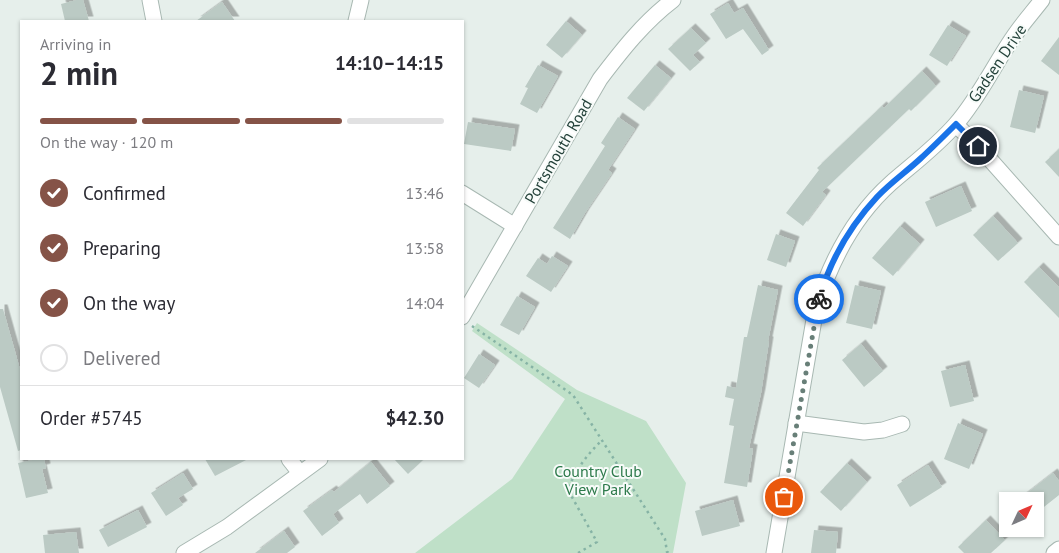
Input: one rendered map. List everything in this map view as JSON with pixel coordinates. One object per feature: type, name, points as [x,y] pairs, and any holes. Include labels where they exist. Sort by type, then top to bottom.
[{"type":"street","points":[[150,0],[154,20]]},
{"type":"street","points":[[356,20],[361,0]]},
{"type":"street","name":"Portsmouth Road","points":[[466,321],[515,226],[600,79],[626,44],[659,11],[673,0]]},
{"type":"street","name":"Gadsen Drive","points":[[774,553],[816,308],[824,281],[837,252],[875,199],[956,124],[974,100],[1012,38],[1042,0]]},
{"type":"street","points":[[956,124],[1059,236]]},
{"type":"street","points":[[464,194],[515,226]]},
{"type":"street","points":[[796,423],[864,432],[883,430],[902,424]]},
{"type":"street","points":[[290,460],[300,473]]},
{"type":"street","points":[[184,553],[227,527],[319,460]]},
{"type":"street","points":[[1054,553],[1059,549]]},
{"type":"path","points":[[466,321],[573,395],[665,539],[667,552],[671,553]]},
{"type":"path","points":[[578,553],[597,542],[568,490],[572,479],[588,454],[602,440]]},
{"type":"green space","name":"Country Club View Park","points":[[477,323],[577,390],[646,421],[686,483],[673,553],[415,553],[512,479],[565,399],[472,331]]},
{"type":"building","points":[[83,0],[89,20],[65,20],[61,4]]},
{"type":"building","points":[[222,2],[234,20],[197,20]]},
{"type":"building","points":[[728,3],[734,13],[743,8],[769,50],[762,55],[743,29],[726,39],[710,14]]},
{"type":"building","points":[[566,21],[582,35],[562,58],[546,45]]},
{"type":"building","points":[[948,25],[966,36],[947,66],[929,55]]},
{"type":"building","points":[[691,28],[706,43],[693,55],[700,62],[690,71],[668,49]]},
{"type":"building","points":[[1059,37],[1059,75],[1041,61]]},
{"type":"building","points":[[538,65],[558,76],[537,113],[520,104],[528,88],[525,87]]},
{"type":"building","points":[[655,65],[671,78],[644,111],[627,98]]},
{"type":"building","points":[[922,71],[936,86],[911,111],[909,109],[822,192],[826,195],[803,226],[786,213],[819,170],[817,168]]},
{"type":"building","points":[[1019,90],[1044,96],[1035,133],[1010,127]]},
{"type":"building","points":[[618,117],[635,129],[608,170],[612,173],[570,239],[553,228],[605,146],[601,143]]},
{"type":"building","points":[[468,122],[515,129],[511,151],[464,144]]},
{"type":"building","points":[[1059,149],[1059,177],[1045,162]]},
{"type":"building","points":[[961,186],[972,211],[936,227],[925,202]]},
{"type":"building","points":[[993,216],[1018,243],[998,261],[973,235]]},
{"type":"building","points":[[900,226],[920,244],[893,276],[872,258]]},
{"type":"building","points":[[776,234],[795,241],[786,267],[767,260]]},
{"type":"building","points":[[552,256],[568,266],[551,292],[526,276],[538,258],[547,264]]},
{"type":"building","points":[[1039,267],[1059,287],[1059,318],[1024,282]]},
{"type":"building","points":[[758,285],[778,290],[768,341],[761,393],[749,448],[753,449],[747,487],[724,483],[734,426],[729,425],[734,399],[725,397],[727,386],[736,388],[744,337],[747,337]]},
{"type":"building","points":[[855,285],[881,291],[872,329],[846,323]]},
{"type":"building","points":[[517,296],[535,307],[519,335],[500,325]]},
{"type":"building","points":[[0,309],[3,309],[20,369],[20,450],[18,451],[0,387]]},
{"type":"building","points":[[861,344],[883,371],[864,387],[842,360]]},
{"type":"building","points":[[479,354],[495,365],[479,388],[464,378]]},
{"type":"building","points":[[965,365],[974,401],[950,407],[941,371]]},
{"type":"building","points":[[958,423],[983,434],[969,469],[944,459]]},
{"type":"building","points":[[44,460],[46,468],[42,469],[48,493],[26,498],[18,463]]},
{"type":"building","points":[[206,460],[246,460],[215,476]]},
{"type":"building","points":[[395,460],[423,460],[408,474]]},
{"type":"building","points":[[371,462],[390,486],[367,504],[360,494],[333,514],[339,523],[322,536],[303,511],[332,490],[334,492]]},
{"type":"building","points":[[847,463],[867,482],[841,511],[820,492]]},
{"type":"building","points":[[928,465],[942,487],[910,507],[897,485]]},
{"type":"building","points":[[183,473],[193,489],[178,498],[183,505],[166,516],[151,493]]},
{"type":"building","points":[[1053,473],[1059,481],[1059,495],[1044,507],[1044,492],[1029,492]]},
{"type":"building","points":[[733,500],[740,526],[702,536],[695,511]]},
{"type":"building","points":[[138,510],[147,527],[108,547],[99,530]]},
{"type":"building","points":[[986,520],[999,534],[999,538],[1005,540],[991,553],[964,553],[958,547]]},
{"type":"building","points":[[814,530],[838,532],[836,553],[811,553]]},
{"type":"building","points":[[284,531],[295,547],[287,553],[255,553]]},
{"type":"building","points":[[76,532],[79,553],[45,553],[43,535]]},
{"type":"way so far","points":[[784,497],[819,299]]},
{"type":"route","points":[[819,299],[824,281],[845,239],[875,199],[891,183],[920,159],[956,124],[978,146]]}]
